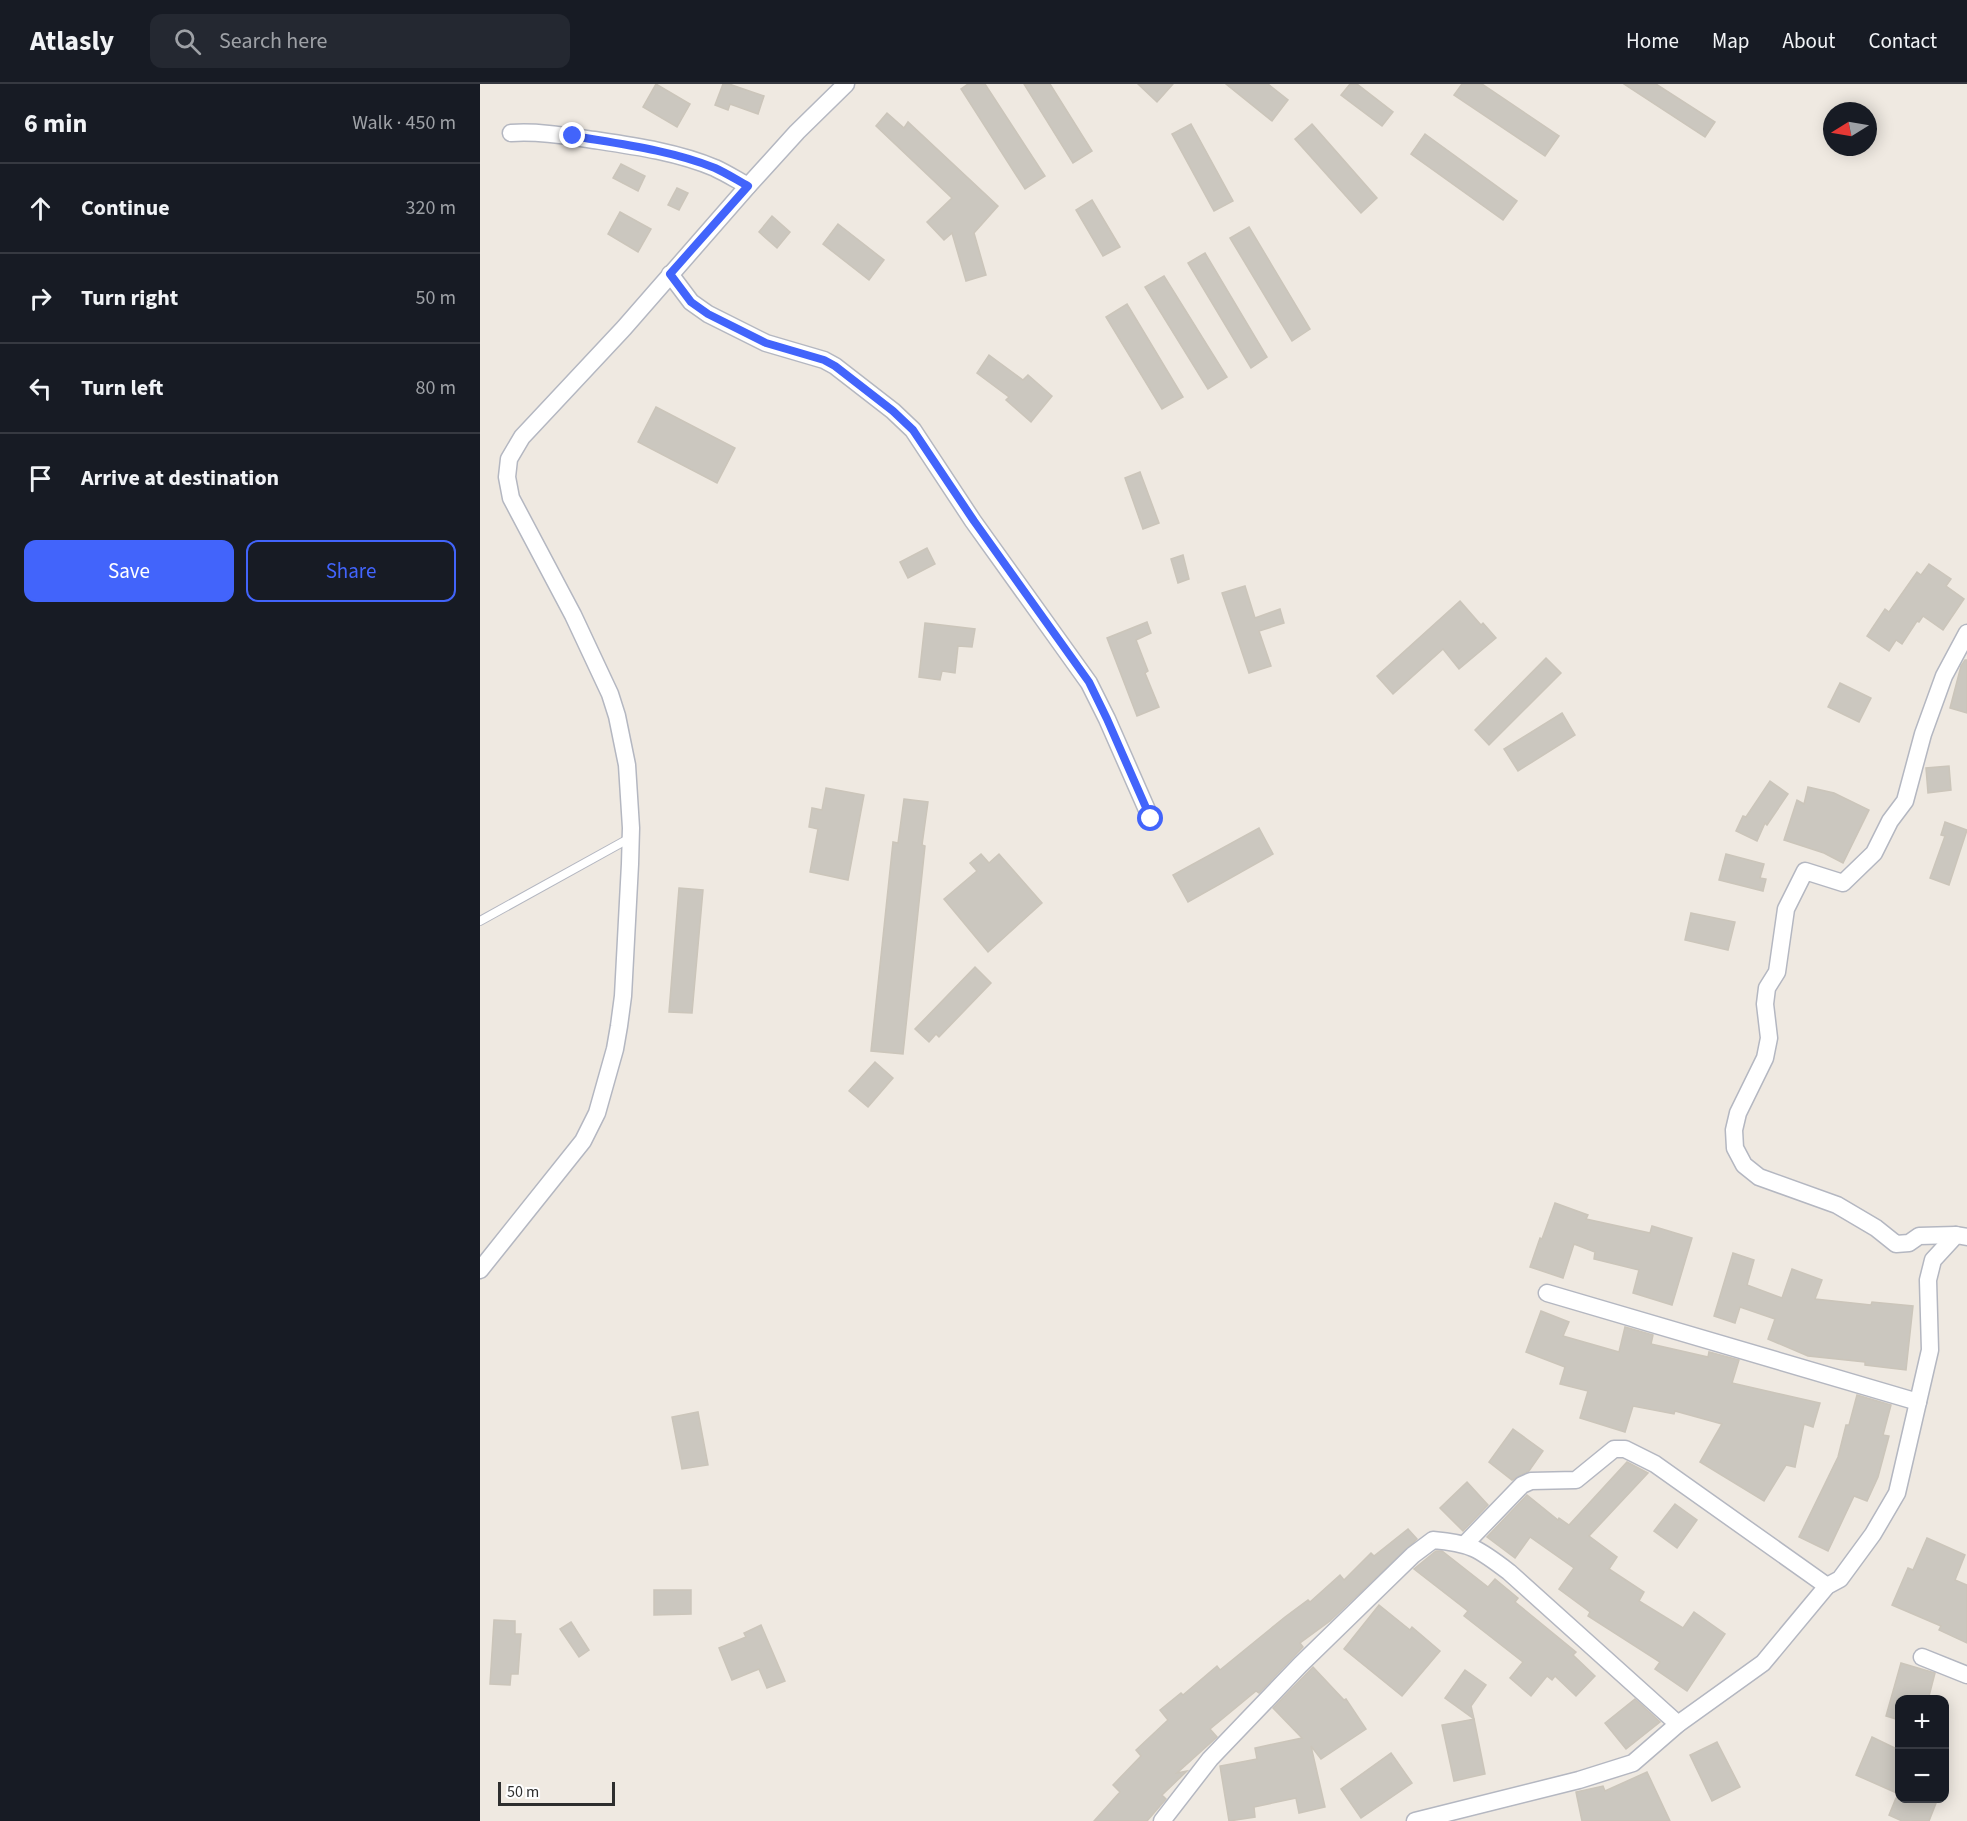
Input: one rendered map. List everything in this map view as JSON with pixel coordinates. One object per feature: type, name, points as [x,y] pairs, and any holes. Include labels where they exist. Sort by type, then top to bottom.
[{"type":"street","points":[[480,1270],[583,1141],[597,1113],[615,1049],[621,1006],[630,838],[627,765],[617,716],[573,615],[511,498],[507,477],[509,459],[522,436],[624,328],[797,132],[846,84]]},
{"type":"street","points":[[511,133],[573,136],[630,145],[682,157],[716,168],[748,186]]},
{"type":"street","points":[[670,274],[691,302],[708,314],[766,343],[824,360],[835,366],[893,411],[913,430],[987,540],[1089,682],[1151,819]]},
{"type":"street","points":[[1961,1236],[1919,1236],[1909,1243],[1896,1244],[1876,1228],[1837,1205],[1759,1177],[1744,1165],[1735,1148],[1734,1130],[1738,1113],[1765,1058],[1769,1038],[1765,1004],[1767,988],[1777,972],[1786,909],[1804,871],[1843,883],[1874,853],[1890,821],[1905,801],[1923,734],[1944,676],[1967,633]]},
{"type":"street","points":[[1415,1821],[1579,1780],[1633,1763],[1678,1724],[1763,1663],[1827,1586],[1840,1579],[1873,1534],[1897,1493],[1930,1350],[1928,1280],[1933,1260],[1961,1236]]},
{"type":"street","points":[[1547,1293],[1918,1402]]},
{"type":"street","points":[[1464,1544],[1522,1485],[1531,1481],[1576,1480],[1614,1449],[1625,1449],[1655,1464],[1827,1586]]},
{"type":"street","points":[[1162,1821],[1209,1759],[1300,1665],[1413,1556],[1433,1540],[1461,1542],[1484,1553],[1509,1572],[1678,1724]]},
{"type":"street","points":[[1922,1658],[1967,1675]]},
{"type":"lane","points":[[480,921],[630,838]]},
{"type":"building","points":[[656,84],[690,104],[677,127],[643,107]]},
{"type":"building","points":[[723,84],[764,96],[758,114],[730,104],[728,110],[715,105]]},
{"type":"building","points":[[968,84],[985,84],[1045,176],[1025,189],[961,89]]},
{"type":"building","points":[[1024,84],[1050,84],[1092,151],[1073,163]]},
{"type":"building","points":[[1138,84],[1173,84],[1157,102]]},
{"type":"building","points":[[1226,84],[1268,84],[1288,100],[1272,121]]},
{"type":"building","points":[[1350,84],[1357,84],[1393,112],[1382,126],[1341,95]]},
{"type":"building","points":[[1462,84],[1482,84],[1559,136],[1545,156],[1454,95]]},
{"type":"building","points":[[1624,84],[1656,84],[1715,122],[1705,137]]},
{"type":"building","points":[[887,113],[904,128],[908,122],[998,206],[974,233],[986,275],[966,281],[952,233],[944,240],[927,222],[952,198],[876,126]]},
{"type":"building","points":[[1191,124],[1233,201],[1214,211],[1172,134]]},
{"type":"building","points":[[1312,124],[1377,198],[1361,213],[1295,139]]},
{"type":"building","points":[[1425,134],[1517,201],[1503,220],[1411,154]]},
{"type":"building","points":[[621,164],[645,176],[638,191],[613,178]]},
{"type":"building","points":[[677,188],[688,193],[679,210],[668,205]]},
{"type":"building","points":[[1092,200],[1120,247],[1103,256],[1076,210]]},
{"type":"building","points":[[620,212],[651,229],[638,252],[608,234]]},
{"type":"building","points":[[772,216],[790,232],[777,248],[759,232]]},
{"type":"building","points":[[838,224],[884,260],[869,280],[823,244]]},
{"type":"building","points":[[1249,227],[1310,329],[1292,341],[1230,238]]},
{"type":"building","points":[[1205,253],[1267,357],[1251,368],[1188,263]]},
{"type":"building","points":[[1164,276],[1227,377],[1208,389],[1145,287]]},
{"type":"building","points":[[1127,304],[1183,397],[1162,409],[1106,317]]},
{"type":"building","points":[[989,355],[1023,380],[1028,375],[1052,396],[1031,422],[1006,400],[1009,397],[977,373]]},
{"type":"building","points":[[656,407],[735,448],[717,483],[638,442]]},
{"type":"building","points":[[1140,472],[1159,523],[1143,529],[1125,478]]},
{"type":"building","points":[[927,548],[935,564],[908,578],[900,562]]},
{"type":"building","points":[[1183,555],[1189,579],[1178,583],[1171,559]]},
{"type":"building","points":[[1929,564],[1951,579],[1946,586],[1964,599],[1943,630],[1923,616],[1919,622],[1917,621],[1902,644],[1896,640],[1889,651],[1867,636],[1885,609],[1889,612],[1917,572],[1921,575]]},
{"type":"building","points":[[1245,586],[1255,618],[1280,609],[1284,623],[1259,631],[1271,666],[1249,673],[1222,593]]},
{"type":"building","points":[[1460,601],[1496,638],[1459,669],[1443,649],[1393,694],[1377,676]]},
{"type":"building","points":[[1147,622],[1151,633],[1136,640],[1148,671],[1145,673],[1159,707],[1137,716],[1107,638]]},
{"type":"building","points":[[925,623],[975,629],[972,647],[958,646],[955,673],[942,671],[940,680],[919,677]]},
{"type":"building","points":[[1546,658],[1561,673],[1489,745],[1475,730]]},
{"type":"building","points":[[1967,660],[1967,713],[1950,708],[1961,666]]},
{"type":"building","points":[[1840,683],[1871,698],[1859,722],[1828,707]]},
{"type":"building","points":[[1562,713],[1575,735],[1518,771],[1504,749]]},
{"type":"building","points":[[1949,766],[1951,790],[1928,793],[1926,768]]},
{"type":"building","points":[[1770,781],[1788,794],[1767,825],[1765,823],[1757,841],[1736,831],[1743,816],[1746,817]]},
{"type":"building","points":[[1808,787],[1834,793],[1869,810],[1843,863],[1824,853],[1784,840],[1797,800],[1804,804]]},
{"type":"building","points":[[826,788],[864,795],[848,880],[810,872],[818,829],[809,827],[812,808],[822,810]]},
{"type":"building","points":[[904,799],[928,802],[903,1054],[871,1051],[893,842],[898,843]]},
{"type":"building","points":[[1945,822],[1967,830],[1949,885],[1930,878],[1945,836],[1941,835]]},
{"type":"building","points":[[1259,828],[1273,854],[1188,902],[1173,875]]},
{"type":"building","points":[[981,854],[989,863],[999,854],[1042,903],[988,952],[944,899],[977,871],[970,863]]},
{"type":"building","points":[[1726,854],[1764,864],[1760,878],[1766,879],[1763,891],[1719,880]]},
{"type":"building","points":[[679,888],[703,890],[692,1013],[669,1012]]},
{"type":"building","points":[[1691,913],[1735,922],[1728,950],[1685,940]]},
{"type":"building","points":[[975,967],[991,983],[939,1037],[936,1034],[929,1042],[915,1029]]},
{"type":"building","points":[[875,1062],[893,1078],[868,1107],[849,1091]]},
{"type":"building","points":[[1555,1203],[1588,1215],[1586,1219],[1650,1233],[1652,1226],[1692,1238],[1672,1305],[1633,1293],[1639,1270],[1594,1259],[1595,1252],[1574,1244],[1563,1278],[1530,1267]]},
{"type":"building","points":[[1733,1253],[1754,1260],[1747,1285],[1782,1298],[1792,1269],[1822,1280],[1815,1299],[1871,1305],[1872,1302],[1913,1306],[1906,1370],[1865,1365],[1865,1362],[1808,1356],[1768,1339],[1775,1319],[1740,1307],[1735,1323],[1714,1316]]},
{"type":"building","points":[[1541,1311],[1569,1322],[1563,1336],[1619,1352],[1625,1327],[1653,1335],[1651,1344],[1708,1357],[1709,1352],[1739,1360],[1732,1383],[1820,1403],[1813,1427],[1804,1424],[1795,1467],[1786,1465],[1764,1501],[1700,1462],[1722,1424],[1675,1411],[1674,1414],[1633,1406],[1625,1432],[1580,1418],[1588,1391],[1560,1384],[1565,1367],[1526,1352]]},
{"type":"building","points":[[1857,1395],[1891,1405],[1883,1435],[1889,1436],[1878,1477],[1867,1501],[1854,1496],[1828,1551],[1799,1537],[1838,1457]]},
{"type":"building","points":[[698,1412],[708,1465],[682,1469],[672,1417]]},
{"type":"building","points":[[1513,1429],[1543,1451],[1529,1471],[1512,1480],[1489,1462]]},
{"type":"building","points":[[1627,1462],[1648,1473],[1589,1536],[1617,1557],[1609,1569],[1644,1592],[1639,1601],[1683,1628],[1694,1612],[1725,1634],[1687,1691],[1655,1669],[1660,1662],[1588,1616],[1590,1612],[1559,1589],[1574,1568],[1530,1537],[1515,1558],[1487,1537],[1527,1495],[1558,1520],[1559,1518],[1569,1525]]},
{"type":"building","points":[[1467,1482],[1488,1505],[1463,1531],[1440,1508]]},
{"type":"building","points":[[1675,1504],[1697,1520],[1677,1548],[1654,1531]]},
{"type":"building","points":[[1408,1529],[1417,1539],[1330,1621],[1300,1643],[1303,1647],[1259,1693],[1256,1691],[1210,1729],[1217,1737],[1177,1773],[1187,1771],[1162,1795],[1166,1799],[1147,1821],[1094,1821],[1120,1792],[1113,1785],[1141,1756],[1136,1750],[1168,1720],[1160,1710],[1181,1693],[1183,1695],[1217,1666],[1220,1670],[1285,1617],[1308,1600],[1310,1602],[1340,1575],[1344,1580],[1371,1553],[1374,1556]]},
{"type":"building","points":[[1927,1538],[1965,1555],[1955,1580],[1967,1585],[1967,1643],[1939,1630],[1941,1626],[1892,1605],[1908,1568],[1913,1570]]},
{"type":"building","points":[[1436,1551],[1442,1551],[1488,1587],[1495,1579],[1518,1598],[1515,1602],[1576,1652],[1573,1655],[1595,1676],[1576,1696],[1555,1676],[1552,1680],[1547,1676],[1531,1696],[1510,1678],[1523,1662],[1464,1616],[1468,1611],[1414,1569]]},
{"type":"building","points":[[654,1590],[691,1590],[691,1614],[654,1615]]},
{"type":"building","points":[[1379,1605],[1410,1630],[1412,1627],[1440,1651],[1402,1696],[1344,1649]]},
{"type":"building","points":[[494,1620],[515,1621],[515,1634],[521,1634],[518,1674],[511,1674],[510,1685],[490,1684]]},
{"type":"building","points":[[571,1622],[589,1650],[579,1657],[560,1629]]},
{"type":"building","points":[[761,1625],[785,1681],[767,1688],[759,1669],[732,1680],[719,1648],[746,1637],[744,1633]]},
{"type":"building","points":[[1901,1663],[1935,1673],[1929,1695],[1895,1695],[1895,1719],[1886,1716]]},
{"type":"building","points":[[1313,1667],[1344,1700],[1346,1699],[1366,1729],[1321,1759],[1311,1746],[1325,1807],[1299,1813],[1296,1798],[1254,1807],[1255,1817],[1229,1821],[1220,1766],[1257,1759],[1255,1748],[1302,1738],[1273,1708]]},
{"type":"building","points":[[1465,1670],[1486,1685],[1471,1706],[1474,1719],[1445,1698]]},
{"type":"building","points":[[1635,1699],[1660,1722],[1626,1749],[1605,1723]]},
{"type":"building","points":[[1474,1719],[1485,1774],[1454,1781],[1442,1725]]},
{"type":"building","points":[[1872,1737],[1895,1748],[1895,1792],[1856,1775]]},
{"type":"building","points":[[1717,1742],[1740,1787],[1712,1801],[1690,1755]]},
{"type":"building","points":[[1391,1753],[1412,1783],[1361,1818],[1341,1789]]},
{"type":"building","points":[[1647,1772],[1670,1821],[1582,1821],[1576,1792],[1603,1786],[1605,1791]]},
{"type":"building","points":[[1895,1800],[1895,1803],[1936,1803],[1929,1821],[1902,1821],[1889,1815]]},
{"type":"route","points":[[573,136],[630,145],[682,157],[716,168],[748,186],[670,274],[691,302],[708,314],[766,343],[824,360],[835,366],[893,411],[913,430],[1013,578],[1089,682],[1151,819]]}]
